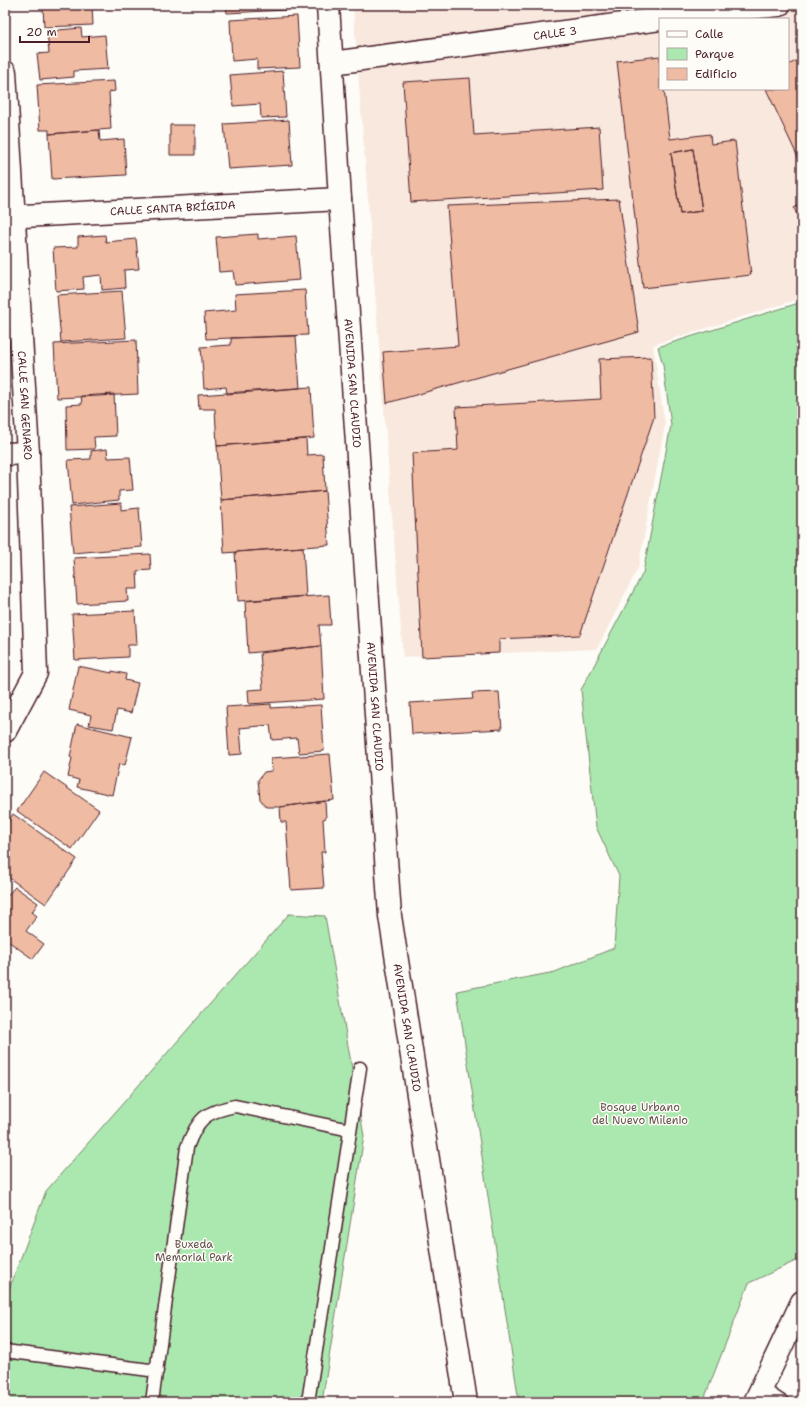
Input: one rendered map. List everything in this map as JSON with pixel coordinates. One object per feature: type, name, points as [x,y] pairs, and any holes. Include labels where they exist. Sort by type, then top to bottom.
[{"type":"street","name":"AVENIDA SAN CLAUDIO","points":[[328,5],[340,199],[390,916],[466,1402]]},
{"type":"street","name":"CALLE 3","points":[[332,64],[719,8],[779,5]]},
{"type":"street","name":"CALLE SAN GENARO","points":[[5,72],[9,217],[28,453],[36,673],[5,731]]},
{"type":"street","name":"CALLE SANTA BRÍGIDA","points":[[9,217],[340,199]]},
{"type":"street","points":[[5,454],[28,453]]},
{"type":"street","points":[[758,1395],[802,1302]]},
{"type":"lane","points":[[308,1402],[360,1068]]},
{"type":"lane","points":[[152,1402],[187,1147],[195,1128],[205,1117],[219,1109],[236,1106],[350,1130]]},
{"type":"lane","points":[[5,1351],[157,1371]]},
{"type":"lane","points":[[758,1395],[782,1402]]},
{"type":"shaded area","points":[[353,5],[802,5],[802,298],[653,345],[665,425],[638,568],[597,649],[403,657]]},
{"type":"green space","name":"Bosque Urbano del Nuevo Milenio","points":[[802,302],[802,1258],[749,1283],[703,1402],[519,1402],[457,991],[555,972],[614,948],[619,876],[596,827],[581,690],[643,573],[671,425],[663,365],[658,347]]},
{"type":"green space","name":"Buxeda Memorial Park","points":[[289,914],[325,916],[364,1136],[322,1402],[5,1402],[5,1300],[46,1191]]},
{"type":"building","points":[[43,5],[92,5],[93,25],[44,27]]},
{"type":"building","points":[[226,5],[286,5],[286,10],[227,13]]},
{"type":"building","points":[[297,16],[300,67],[257,69],[257,59],[232,61],[230,20]]},
{"type":"building","points":[[81,28],[82,37],[105,35],[108,69],[74,71],[74,77],[40,80],[37,54],[49,53],[47,31]]},
{"type":"building","points":[[659,56],[659,90],[664,90],[670,139],[710,134],[711,144],[735,141],[751,275],[643,288],[617,61]],"holes":[[[693,149],[702,211],[680,214],[671,153]]]},
{"type":"building","points":[[802,58],[802,166],[766,90],[789,90],[789,64]]},
{"type":"building","points":[[283,71],[286,117],[261,118],[260,104],[233,106],[230,75]]},
{"type":"building","points":[[470,78],[474,135],[599,127],[603,190],[411,202],[403,82]]},
{"type":"building","points":[[114,81],[115,91],[109,92],[111,129],[49,134],[49,130],[40,130],[37,85]]},
{"type":"building","points":[[289,120],[292,165],[228,169],[224,124]]},
{"type":"building","points":[[170,125],[195,125],[195,155],[170,155]]},
{"type":"building","points":[[99,130],[100,141],[124,139],[126,175],[52,179],[49,134]]},
{"type":"building","points":[[693,149],[702,211],[680,214],[671,153]]},
{"type":"building","points":[[619,199],[639,332],[387,403],[383,352],[458,346],[447,206]]},
{"type":"building","points":[[802,204],[802,224],[801,224],[794,208]]},
{"type":"building","points":[[258,234],[258,239],[296,236],[300,280],[235,285],[233,271],[219,272],[216,237]]},
{"type":"building","points":[[105,235],[106,242],[136,239],[139,269],[124,270],[125,288],[102,290],[101,275],[83,277],[84,289],[56,291],[53,248],[78,247],[78,237]]},
{"type":"building","points":[[305,290],[308,335],[206,339],[204,313],[236,310],[235,294]]},
{"type":"building","points":[[122,291],[126,338],[61,342],[57,295]]},
{"type":"building","points":[[296,336],[300,388],[227,394],[226,387],[204,389],[201,347],[231,345],[231,338]]},
{"type":"building","points":[[136,340],[138,394],[57,398],[54,344]]},
{"type":"building","points":[[651,357],[654,417],[580,635],[499,639],[499,653],[422,657],[412,453],[458,450],[456,407],[601,399],[599,359]]},
{"type":"building","points":[[311,387],[314,438],[217,446],[215,409],[199,409],[198,395]]},
{"type":"building","points":[[114,394],[116,436],[94,437],[95,449],[67,450],[66,405],[82,404],[81,396]]},
{"type":"building","points":[[306,439],[307,455],[323,454],[325,491],[221,500],[217,446]]},
{"type":"building","points":[[107,449],[108,458],[130,457],[133,490],[119,491],[119,500],[72,505],[68,460],[91,459],[91,451]]},
{"type":"building","points":[[325,491],[329,545],[224,553],[221,500]]},
{"type":"building","points":[[121,503],[121,510],[139,508],[142,547],[73,553],[69,507]]},
{"type":"building","points":[[303,547],[306,596],[238,601],[235,552]]},
{"type":"building","points":[[150,554],[151,570],[137,571],[138,589],[127,589],[128,601],[77,604],[74,558]]},
{"type":"building","points":[[329,595],[331,625],[319,625],[321,646],[248,653],[245,601]]},
{"type":"building","points":[[135,611],[137,645],[128,645],[128,657],[75,660],[72,614]]},
{"type":"building","points":[[321,646],[324,699],[249,704],[248,690],[263,689],[260,653]]},
{"type":"building","points":[[78,666],[112,673],[112,671],[126,674],[125,680],[138,683],[131,713],[117,710],[113,729],[89,725],[91,715],[69,710]]},
{"type":"building","points":[[499,692],[502,729],[412,734],[410,703],[473,699],[472,693]]},
{"type":"building","points":[[271,704],[271,708],[321,705],[324,751],[299,753],[297,738],[272,740],[270,725],[240,728],[242,754],[229,755],[226,707]]},
{"type":"building","points":[[77,724],[132,737],[125,765],[119,764],[112,795],[77,787],[79,780],[68,777],[72,758],[70,757]]},
{"type":"building","points":[[330,754],[334,800],[280,807],[266,807],[260,799],[258,780],[264,772],[272,771],[271,758]]},
{"type":"building","points":[[44,772],[99,810],[72,849],[17,811]]},
{"type":"building","points":[[325,801],[326,818],[323,819],[325,852],[321,852],[324,888],[291,890],[286,822],[281,822],[280,807]]},
{"type":"building","points":[[13,814],[77,859],[46,904],[5,875],[5,826]]},
{"type":"building","points":[[15,887],[38,903],[32,912],[37,916],[26,931],[44,944],[33,959],[5,939],[5,898]]}]
